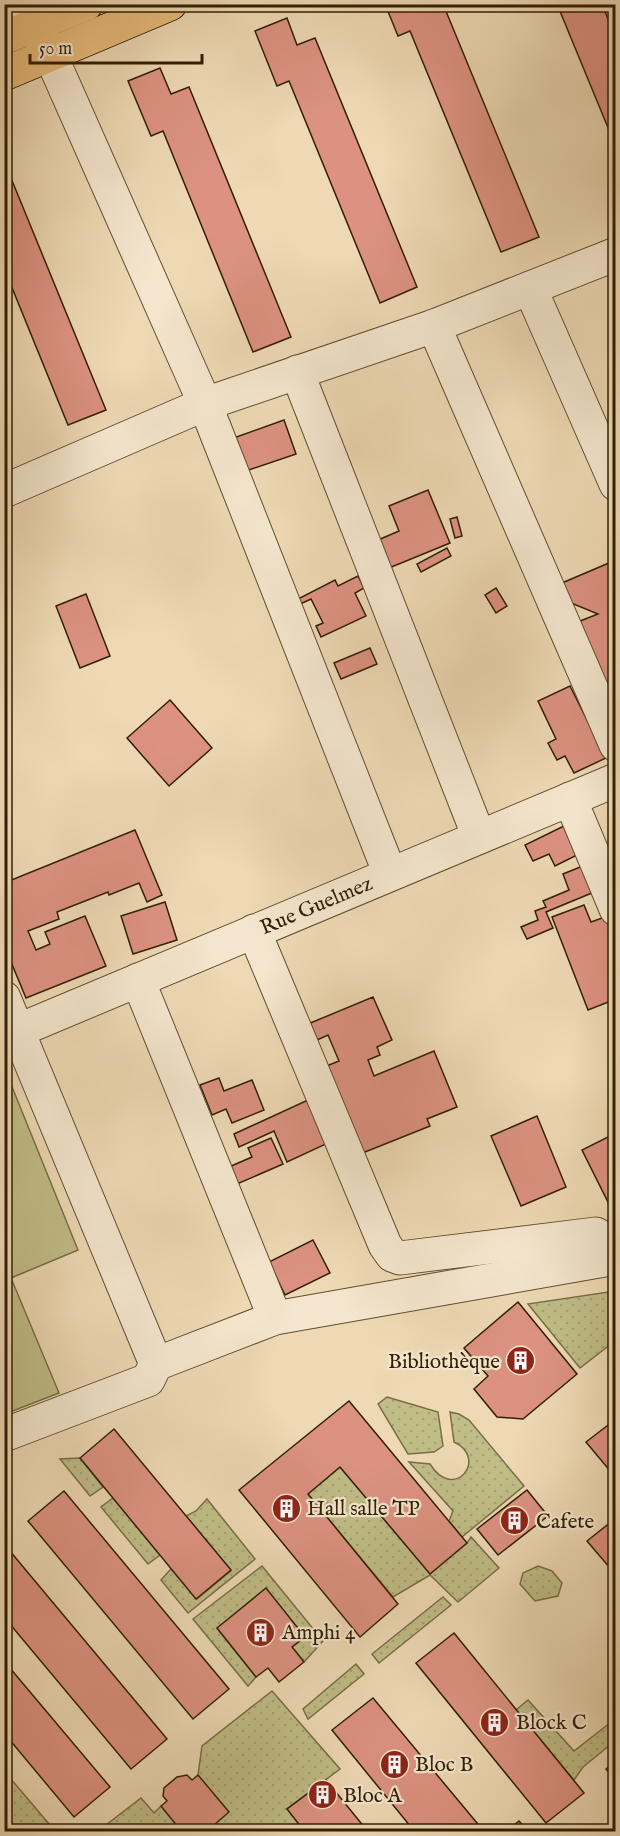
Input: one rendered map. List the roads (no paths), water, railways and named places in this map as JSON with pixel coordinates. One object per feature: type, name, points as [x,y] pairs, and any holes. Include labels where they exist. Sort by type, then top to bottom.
[{"type":"main road","points":[[4,38],[28,15],[86,4]]},
{"type":"main road","points":[[4,74],[170,4]]},
{"type":"street","points":[[28,15],[50,54],[204,404],[390,874]]},
{"type":"street","points":[[4,491],[204,404],[434,326],[615,254]]},
{"type":"street","points":[[530,288],[615,484]]},
{"type":"street","points":[[434,326],[615,745]]},
{"type":"street","points":[[297,372],[479,837]]},
{"type":"street","name":"Rue Guelmez","points":[[17,1031],[615,780]]},
{"type":"street","points":[[570,799],[615,909]]},
{"type":"street","points":[[254,931],[385,1245],[392,1254],[400,1258],[596,1234],[615,1247]]},
{"type":"street","points":[[138,980],[275,1318]]},
{"type":"street","points":[[4,998],[156,1365]]},
{"type":"street","points":[[4,1435],[148,1380],[156,1365],[275,1318],[615,1258]]},
{"type":"place","name":"Bibliothèque","points":[[521,1361]]},
{"type":"place","name":"Hall salle TP","points":[[286,1508]]},
{"type":"place","name":"Cafete","points":[[515,1521]]},
{"type":"place","name":"Amphi 4","points":[[261,1632]]},
{"type":"place","name":"Block C","points":[[495,1722]]},
{"type":"place","name":"Bloc B","points":[[394,1764]]},
{"type":"place","name":"Bloc A","points":[[322,1795]]}]
